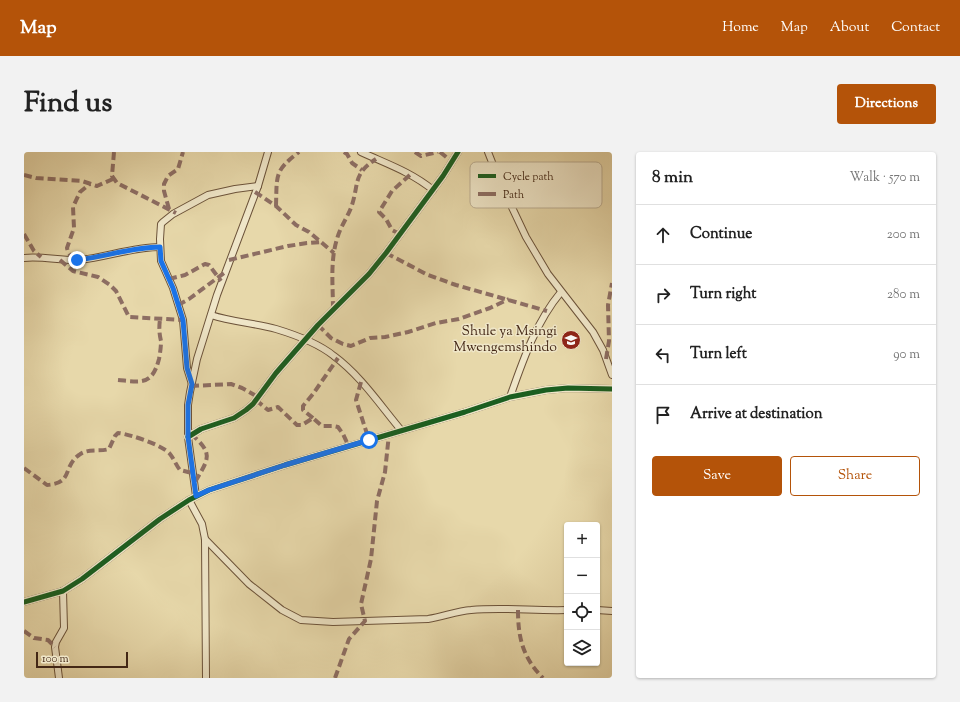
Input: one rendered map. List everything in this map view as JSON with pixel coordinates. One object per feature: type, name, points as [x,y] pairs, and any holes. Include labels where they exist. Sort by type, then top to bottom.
[{"type":"street","points":[[196,496],[188,437],[188,405],[192,384],[211,315],[229,260],[258,186],[268,152]]},
{"type":"street","points":[[361,152],[411,174],[433,190]]},
{"type":"street","points":[[188,437],[201,429],[234,418],[253,404],[276,373],[333,309],[369,274],[433,190],[458,152]]},
{"type":"street","points":[[488,152],[492,162]]},
{"type":"street","points":[[192,384],[187,368],[183,320],[173,288],[161,261],[160,247],[162,224],[173,214],[201,198],[216,193],[258,186]]},
{"type":"street","points":[[512,208],[526,237],[561,292],[593,332],[603,350],[612,375]]},
{"type":"street","points":[[24,258],[33,257],[77,260],[141,248],[160,247]]},
{"type":"street","points":[[510,397],[527,350],[549,307],[561,292]]},
{"type":"street","points":[[211,315],[234,322],[275,329],[320,346],[338,358],[358,378],[401,430]]},
{"type":"street","points":[[24,602],[64,591],[160,519],[189,500],[209,490],[285,465],[510,397],[546,390],[568,388],[612,389]]},
{"type":"street","points":[[189,500],[202,524],[205,539],[206,678]]},
{"type":"street","points":[[205,539],[249,584],[287,613],[301,620],[333,622],[428,619],[461,611],[493,608],[518,610],[564,610]]},
{"type":"street","points":[[59,678],[55,647],[56,642],[64,628],[64,591]]},
{"type":"street","points":[[600,610],[612,611]]},
{"type":"marked path","points":[[114,152],[112,176],[117,183],[176,213]]},
{"type":"marked path","points":[[169,209],[164,191],[164,184],[168,176],[178,169],[183,152]]},
{"type":"marked path","points":[[276,206],[278,174],[285,164],[299,152]]},
{"type":"marked path","points":[[344,152],[347,154],[352,163],[362,170]]},
{"type":"marked path","points":[[415,152],[421,156],[438,152]]},
{"type":"marked path","points":[[440,152],[451,161]]},
{"type":"marked path","points":[[333,309],[333,256],[337,239],[352,205],[360,174],[376,159]]},
{"type":"marked path","points":[[400,234],[392,230],[386,219],[379,212],[392,191],[411,174]]},
{"type":"marked path","points":[[24,175],[36,178],[82,181],[97,186],[113,179]]},
{"type":"marked path","points":[[74,260],[67,248],[74,228],[73,207],[80,192],[90,184]]},
{"type":"marked path","points":[[255,192],[276,206],[296,225],[309,232],[334,253]]},
{"type":"marked path","points":[[24,234],[34,251],[41,257]]},
{"type":"marked path","points":[[229,260],[288,246],[321,242]]},
{"type":"marked path","points":[[386,253],[428,275],[456,285],[547,311]]},
{"type":"marked path","points":[[60,260],[73,271],[98,277],[110,285],[116,291],[129,317],[183,320]]},
{"type":"marked path","points":[[169,279],[185,275],[205,264],[209,265],[221,281]]},
{"type":"marked path","points":[[178,305],[189,299],[224,273]]},
{"type":"marked path","points":[[606,359],[609,341],[608,305],[612,283]]},
{"type":"marked path","points":[[318,325],[331,338],[351,346],[370,338],[385,337],[408,332],[436,323],[459,319],[490,308],[509,299]]},
{"type":"marked path","points":[[118,380],[139,381],[149,378],[153,374],[159,359],[161,341],[159,330],[160,319]]},
{"type":"marked path","points":[[313,418],[303,410],[303,406],[338,358]]},
{"type":"marked path","points":[[361,382],[356,400],[369,440]]},
{"type":"marked path","points":[[191,386],[231,384],[258,397]]},
{"type":"marked path","points":[[256,400],[268,410],[278,407],[297,425],[302,425],[313,418],[322,426],[338,427],[349,447]]},
{"type":"marked path","points":[[24,468],[47,485],[55,484],[65,478],[71,464],[79,455],[90,451],[109,449],[118,433],[130,435],[160,447],[170,454],[180,470],[192,473]]},
{"type":"marked path","points":[[191,434],[204,447],[207,458],[203,469],[194,484]]},
{"type":"marked path","points":[[335,678],[349,639],[365,621],[361,604],[371,559],[377,501],[385,472],[389,434]]},
{"type":"marked path","points":[[518,610],[519,630],[523,647],[531,663],[543,678]]},
{"type":"marked path","points":[[24,631],[34,638],[48,640],[55,647]]},
{"type":"cycle path","points":[[188,437],[201,429],[234,418],[253,404],[276,373],[318,325],[369,274],[443,176],[458,152]]},
{"type":"cycle path","points":[[24,602],[63,591],[82,579],[160,519],[189,500],[209,490],[285,465],[465,412],[510,397],[546,390],[568,388],[612,389]]},
{"type":"place","name":"Shule ya Msingi Mwengemshindo","points":[[571,340]]},
{"type":"route","points":[[77,260],[141,248],[160,247],[161,261],[173,288],[183,320],[187,368],[192,384],[188,405],[188,437],[196,496],[209,490],[285,465],[369,440]]}]
